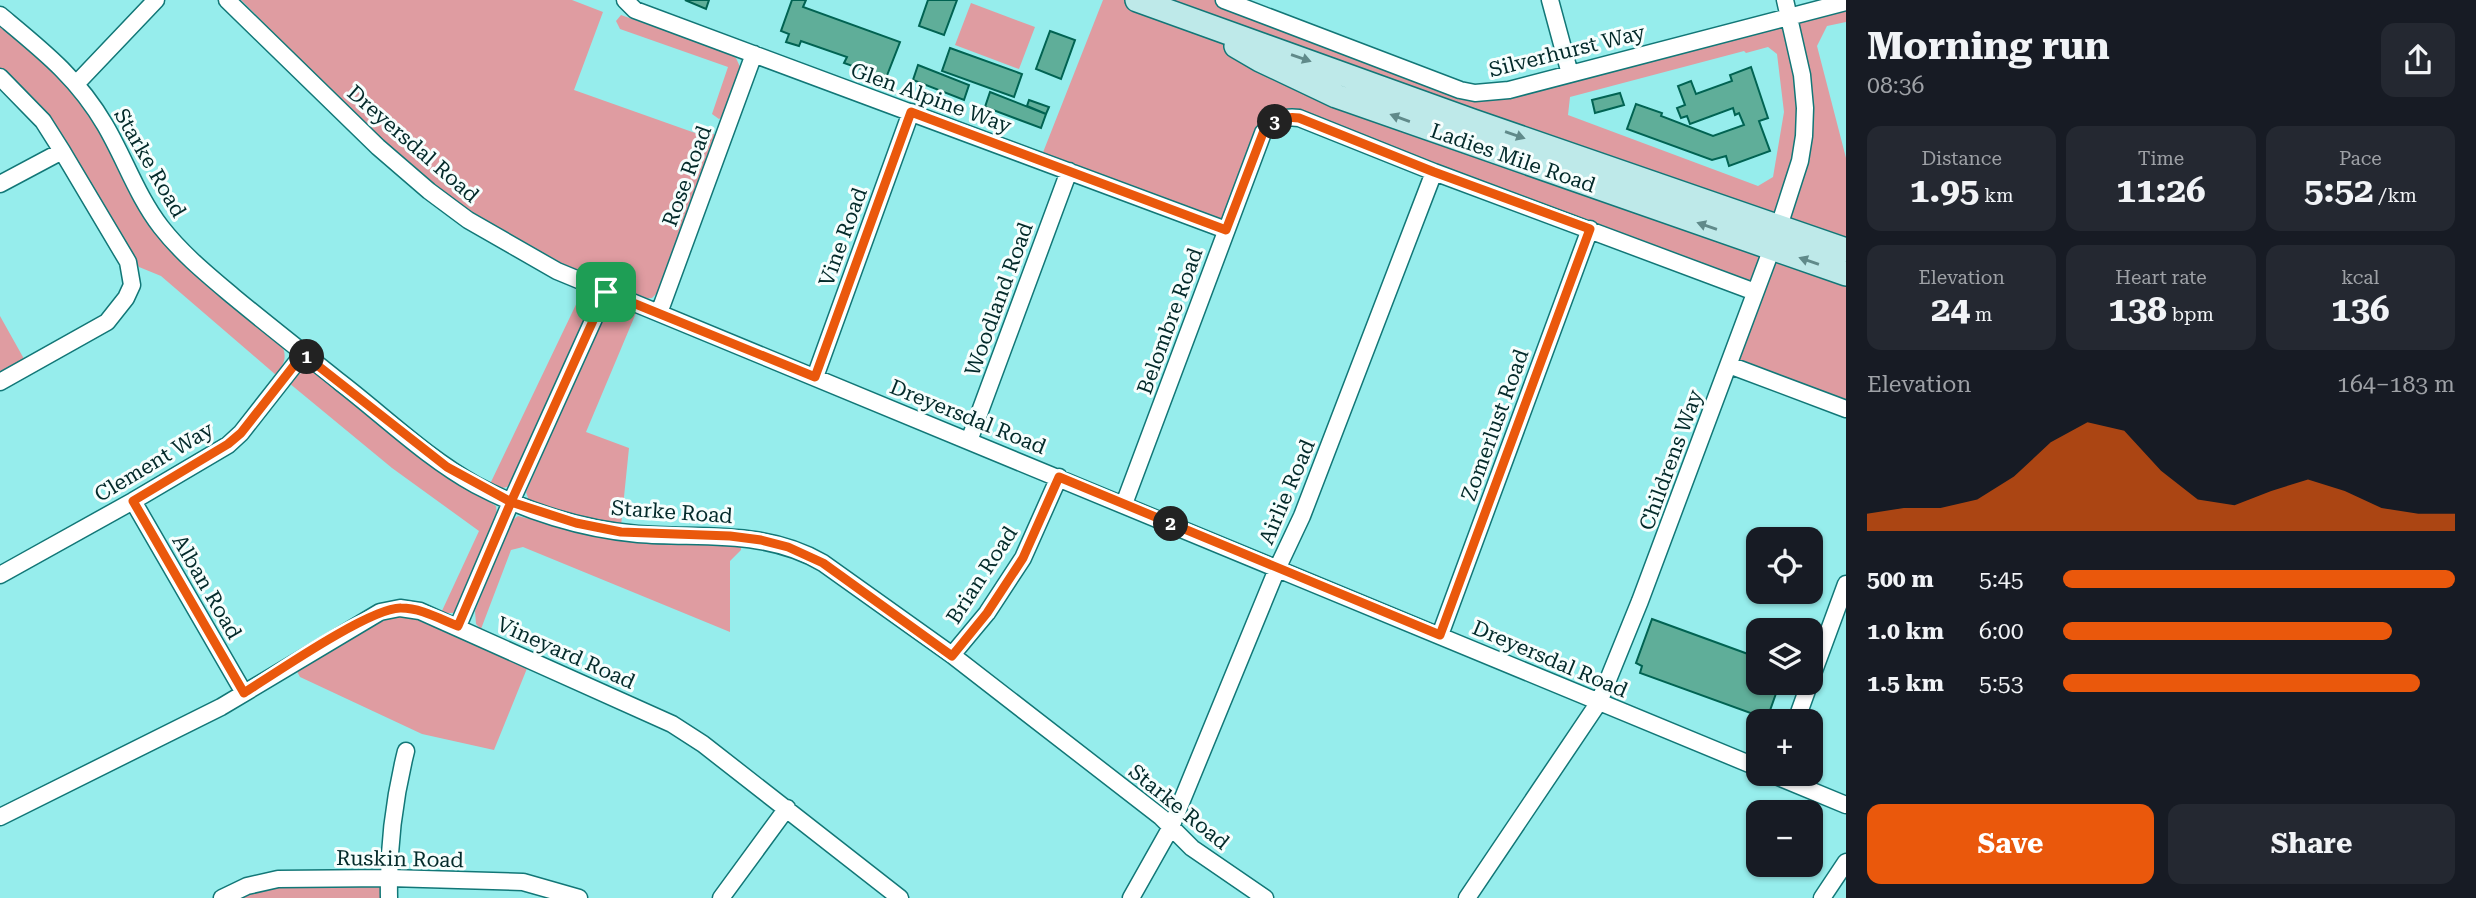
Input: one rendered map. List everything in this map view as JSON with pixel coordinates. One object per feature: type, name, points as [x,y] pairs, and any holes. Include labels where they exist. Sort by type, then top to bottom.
[{"type":"main road","name":"Ladies Mile Road","points":[[1138,0],[1775,237],[1846,274]]},
{"type":"main road","name":"Ladies Mile Road","points":[[1775,237],[1846,250]]},
{"type":"street","points":[[77,83],[156,0]]},
{"type":"street","name":"Dreyersdal Road","points":[[227,0],[378,147],[429,191],[468,220],[530,256],[606,292],[1746,763]]},
{"type":"street","name":"Glen Alpine Way","points":[[625,0],[635,10],[1226,230]]},
{"type":"street","name":"Silverhurst Way","points":[[1224,0],[1259,6],[1460,90],[1491,93],[1846,2]]},
{"type":"street","points":[[1550,0],[1570,74]]},
{"type":"street","name":"Childrens Way","points":[[1467,898],[1599,702],[1640,601],[1775,237],[1800,161],[1804,136],[1802,75],[1785,0]]},
{"type":"street","name":"Starke Road","points":[[0,15],[77,83],[106,126],[137,191],[167,234],[202,271],[447,467],[511,502],[576,523],[621,532],[730,536],[761,540],[788,547],[823,563],[952,656],[1171,827],[1192,848],[1265,898]]},
{"type":"street","name":"Rose Road","points":[[659,313],[754,54]]},
{"type":"street","points":[[0,77],[43,121],[128,262],[132,285],[126,298],[107,322],[0,382]]},
{"type":"street","name":"Vine Road","points":[[815,377],[911,112]]},
{"type":"street","name":"Belombre Road","points":[[1124,504],[1263,133],[1270,124],[1287,117],[1299,118],[1434,172]]},
{"type":"street","points":[[0,184],[62,151]]},
{"type":"street","name":"Woodland Road","points":[[969,441],[1069,171]]},
{"type":"street","points":[[1434,172],[1755,292]]},
{"type":"street","name":"Airlie Road","points":[[1131,898],[1171,827],[1277,569],[1302,516],[1434,172]]},
{"type":"street","name":"Zomerlust Road","points":[[1440,635],[1590,229]]},
{"type":"street","points":[[458,626],[606,292]]},
{"type":"street","name":"Clement Way","points":[[0,575],[228,444],[241,433],[303,354]]},
{"type":"street","points":[[1729,365],[1846,409]]},
{"type":"street","name":"Brian Road","points":[[952,656],[987,613],[1023,558],[1059,477]]},
{"type":"street","name":"Alban Road","points":[[133,501],[244,693]]},
{"type":"street","points":[[1823,648],[1846,584]]},
{"type":"street","name":"Vineyard Road","points":[[0,817],[244,693],[325,643],[386,610],[412,609],[458,626],[672,724],[703,744],[900,898]]},
{"type":"street","points":[[389,898],[389,845],[398,780],[406,751]]},
{"type":"street","points":[[1802,786],[1846,805]]},
{"type":"street","points":[[721,898],[786,808]]},
{"type":"street","points":[[1822,898],[1846,862]]},
{"type":"street","name":"Ruskin Road","points":[[222,898],[247,886],[278,879],[389,878],[523,882],[579,898]]},
{"type":"shaded area","points":[[241,0],[572,0],[603,12],[574,90],[698,134],[711,131],[716,137],[660,290],[652,298],[640,299],[541,257],[488,225],[449,196],[377,134]]},
{"type":"shaded area","points":[[1103,0],[1224,0],[1475,93],[1846,2],[1846,22],[1827,26],[1817,46],[1846,158],[1846,250],[1473,121],[1260,60],[1846,274],[1846,409],[1729,365],[1755,292],[1299,118],[1270,124],[1226,230],[1040,160]],"holes":[[[1768,47],[1777,54],[1784,112],[1773,177],[1758,186],[1568,115],[1570,97],[1744,51],[1746,53]]]},
{"type":"shaded area","points":[[971,3],[1035,27],[1019,69],[955,45]]},
{"type":"shaded area","points":[[621,15],[736,58],[741,69],[724,116],[719,119],[712,114],[728,67],[620,29],[616,21]]},
{"type":"shaded area","points":[[0,25],[48,65],[93,119],[128,189],[157,233],[280,342],[284,359],[276,375],[161,276],[139,267],[47,113],[0,68]]},
{"type":"shaded area","points":[[582,292],[587,294],[591,307],[510,486],[499,489],[490,484]]},
{"type":"shaded area","points":[[618,306],[636,313],[586,432],[629,448],[621,526],[577,518],[529,501],[526,492],[605,311]]},
{"type":"shaded area","points":[[0,316],[28,366],[0,382]]},
{"type":"shaded area","points":[[307,371],[321,375],[444,474],[496,506],[497,516],[453,613],[441,613],[479,531],[392,468],[289,383],[296,375]]},
{"type":"shaded area","points":[[518,516],[550,524],[741,544],[741,550],[730,561],[730,632],[523,547],[511,550],[481,629],[476,624],[475,611],[510,522]]},
{"type":"shaded area","points":[[397,609],[530,661],[494,750],[422,734],[300,677],[293,664]]},
{"type":"shaded area","points":[[277,881],[389,881],[389,898],[226,898]]},
{"type":"building","points":[[685,0],[709,0],[706,9]]},
{"type":"building","points":[[792,0],[806,0],[803,7],[900,42],[886,78],[844,63],[847,57],[801,41],[799,46],[786,42],[789,34],[781,31]]},
{"type":"building","points":[[928,0],[957,0],[944,35],[919,26]]},
{"type":"building","points":[[1050,31],[1075,40],[1061,79],[1036,69]]},
{"type":"building","points":[[950,48],[1022,74],[1014,97],[942,71]]},
{"type":"building","points":[[918,65],[969,85],[964,100],[913,80]]},
{"type":"building","points":[[1751,67],[1768,118],[1759,121],[1770,151],[1729,166],[1726,156],[1712,160],[1627,129],[1636,104],[1713,136],[1744,125],[1739,113],[1735,115],[1733,108],[1690,124],[1687,116],[1681,118],[1677,108],[1685,105],[1678,86],[1691,81],[1696,94],[1732,81],[1730,75]]},
{"type":"building","points":[[990,92],[1046,114],[1041,128],[985,107]]},
{"type":"building","points":[[1620,93],[1624,105],[1595,113],[1592,100]]},
{"type":"building","points":[[1029,100],[1049,107],[1046,114],[1027,106]]},
{"type":"building","points":[[1652,619],[1746,653],[1746,695],[1775,695],[1771,709],[1746,709],[1746,711],[1640,673],[1642,666],[1636,663]]},
{"type":"route","points":[[606,292],[511,502],[458,626],[412,609],[386,610],[325,643],[244,693],[133,501],[214,454],[241,433],[303,354],[447,467],[511,502],[576,523],[621,532],[730,536],[761,540],[806,553],[952,656],[987,613],[1023,558],[1059,477],[1440,635],[1590,229],[1434,172],[1299,118],[1287,117],[1270,124],[1263,133],[1226,230],[911,112],[815,377],[606,292]]}]
